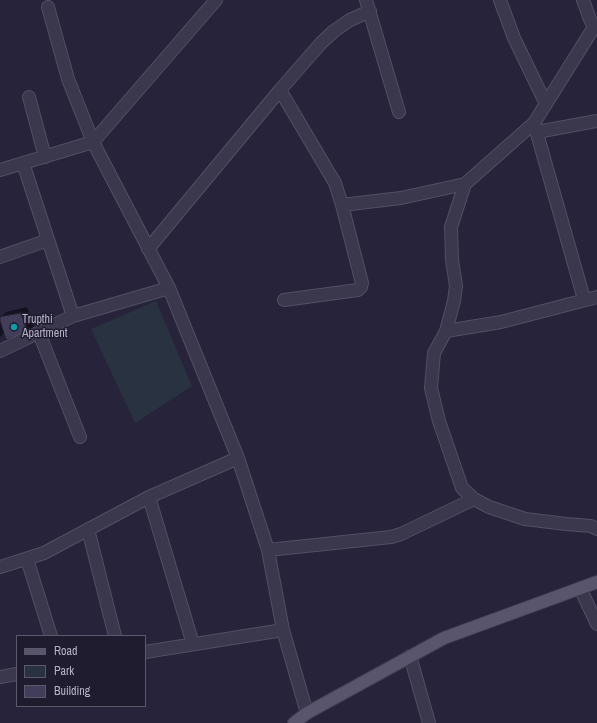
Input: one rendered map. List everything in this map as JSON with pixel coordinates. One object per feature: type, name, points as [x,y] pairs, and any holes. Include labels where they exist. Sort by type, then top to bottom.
[{"type":"main road","points":[[294,723],[307,712],[444,638],[597,582]]},
{"type":"street","points":[[0,161],[93,142],[216,0]]},
{"type":"street","points":[[500,0],[514,38],[546,104]]},
{"type":"street","points":[[342,205],[401,198],[465,184],[535,127],[546,104],[596,31],[583,0]]},
{"type":"street","points":[[148,249],[321,42],[368,6],[399,112]]},
{"type":"street","points":[[48,7],[68,80],[93,142],[169,288],[238,458],[268,550],[283,630],[307,712]]},
{"type":"street","points":[[280,90],[335,183],[362,283],[361,288],[358,290],[284,300]]},
{"type":"street","points":[[29,97],[44,153]]},
{"type":"street","points":[[535,127],[597,121]]},
{"type":"street","points":[[535,127],[584,300]]},
{"type":"street","points":[[0,170],[23,163],[44,153]]},
{"type":"street","points":[[23,163],[73,316]]},
{"type":"street","points":[[465,184],[451,227],[452,260],[456,286],[454,301],[446,331],[434,353],[431,388],[439,421],[462,488],[474,499],[489,507],[525,519],[592,526],[597,529]]},
{"type":"street","points":[[0,257],[48,240]]},
{"type":"street","points":[[0,351],[73,316],[169,288]]},
{"type":"street","points":[[446,331],[501,322],[597,297]]},
{"type":"street","points":[[39,333],[80,437]]},
{"type":"street","points":[[0,567],[44,553],[149,497],[238,458]]},
{"type":"street","points":[[149,497],[193,644]]},
{"type":"street","points":[[268,550],[391,537],[401,534],[474,499]]},
{"type":"street","points":[[88,529],[115,635]]},
{"type":"street","points":[[27,559],[51,635]]},
{"type":"street","points":[[580,588],[597,624]]},
{"type":"street","points":[[146,652],[283,630]]},
{"type":"street","points":[[410,656],[429,723]]},
{"type":"street","points":[[0,677],[16,674]]},
{"type":"green space","points":[[156,301],[192,386],[135,423],[91,329]]},
{"type":"building","name":"Trupthi Apartment","points":[[21,313],[28,333],[6,340],[0,317]]},
{"type":"place","name":"Trupthi Apartment","points":[[14,327]]}]
